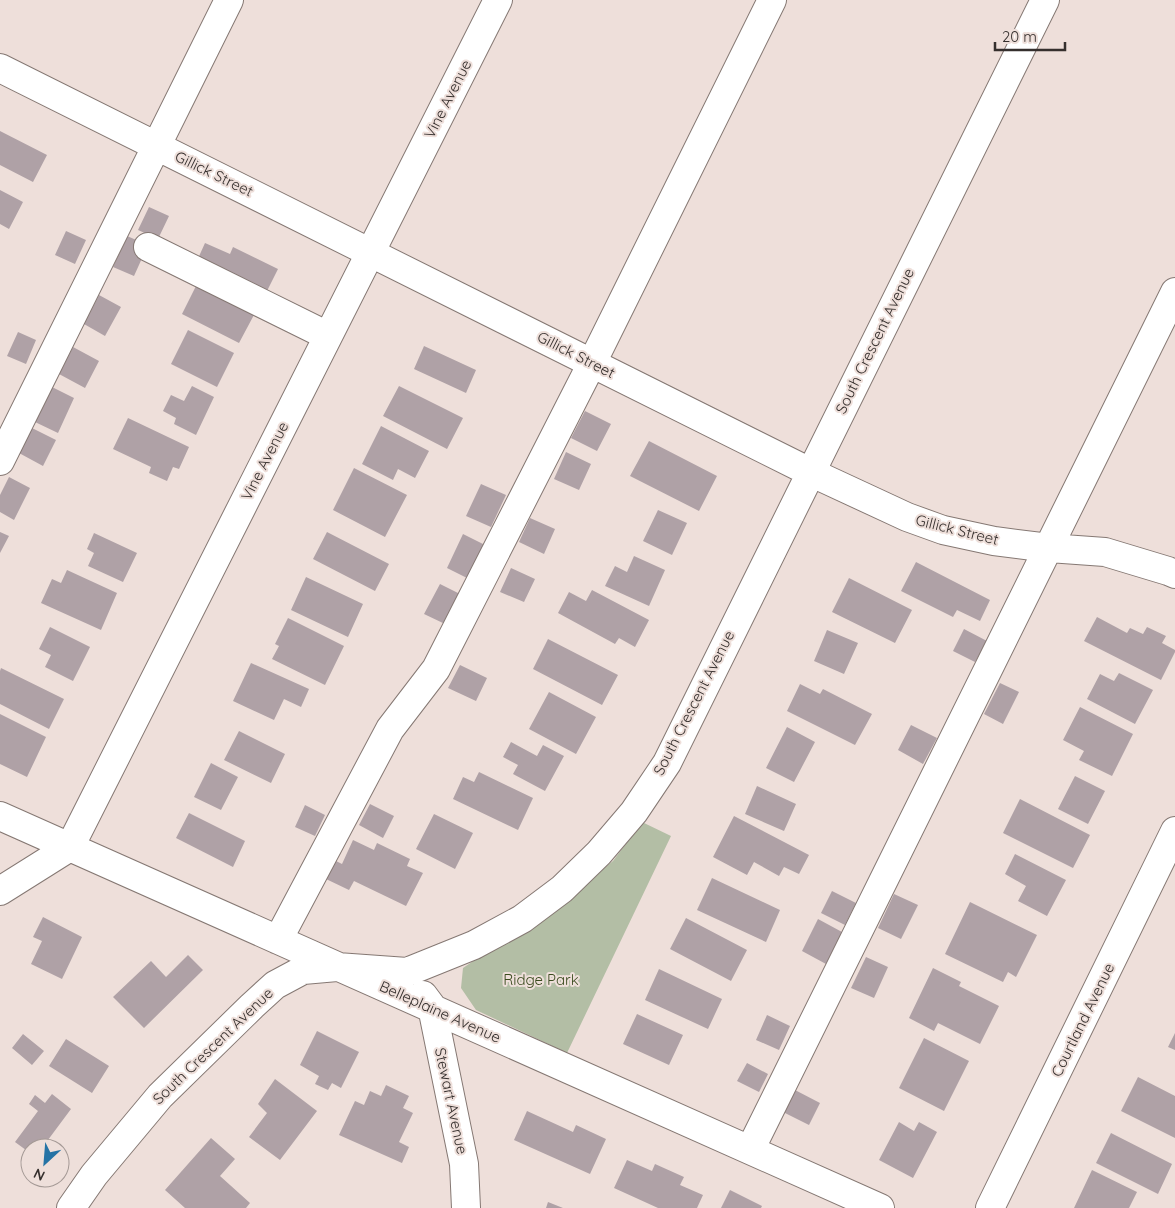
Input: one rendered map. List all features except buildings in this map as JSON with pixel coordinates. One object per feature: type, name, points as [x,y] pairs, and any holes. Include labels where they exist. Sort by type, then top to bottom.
[{"type":"street","points":[[0,461],[229,0]]},
{"type":"street","name":"Vine Avenue","points":[[70,847],[498,0]]},
{"type":"street","points":[[278,940],[390,729],[436,669],[592,363],[772,0]]},
{"type":"street","name":"South Crescent Avenue","points":[[71,1208],[94,1175],[160,1096],[275,985],[303,970],[337,967],[407,972],[474,946],[522,919],[562,890],[599,853],[634,812],[667,763],[1044,0]]},
{"type":"street","name":"Gillick Street","points":[[0,68],[810,472],[907,517],[943,530],[994,541],[1049,548],[1105,552],[1168,570],[1175,574]]},
{"type":"street","points":[[148,247],[328,336]]},
{"type":"street","points":[[750,1150],[1175,292]]},
{"type":"street","name":"Belleplaine Avenue","points":[[0,816],[880,1208]]},
{"type":"street","name":"Courtland Avenue","points":[[990,1208],[1175,831]]},
{"type":"street","points":[[0,891],[70,847]]},
{"type":"street","name":"Stewart Avenue","points":[[407,972],[432,1007],[464,1164],[466,1208]]},
{"type":"green space","name":"Ridge Park","points":[[642,822],[671,836],[567,1053],[476,1010],[461,988],[463,968],[553,907],[613,861]]}]
